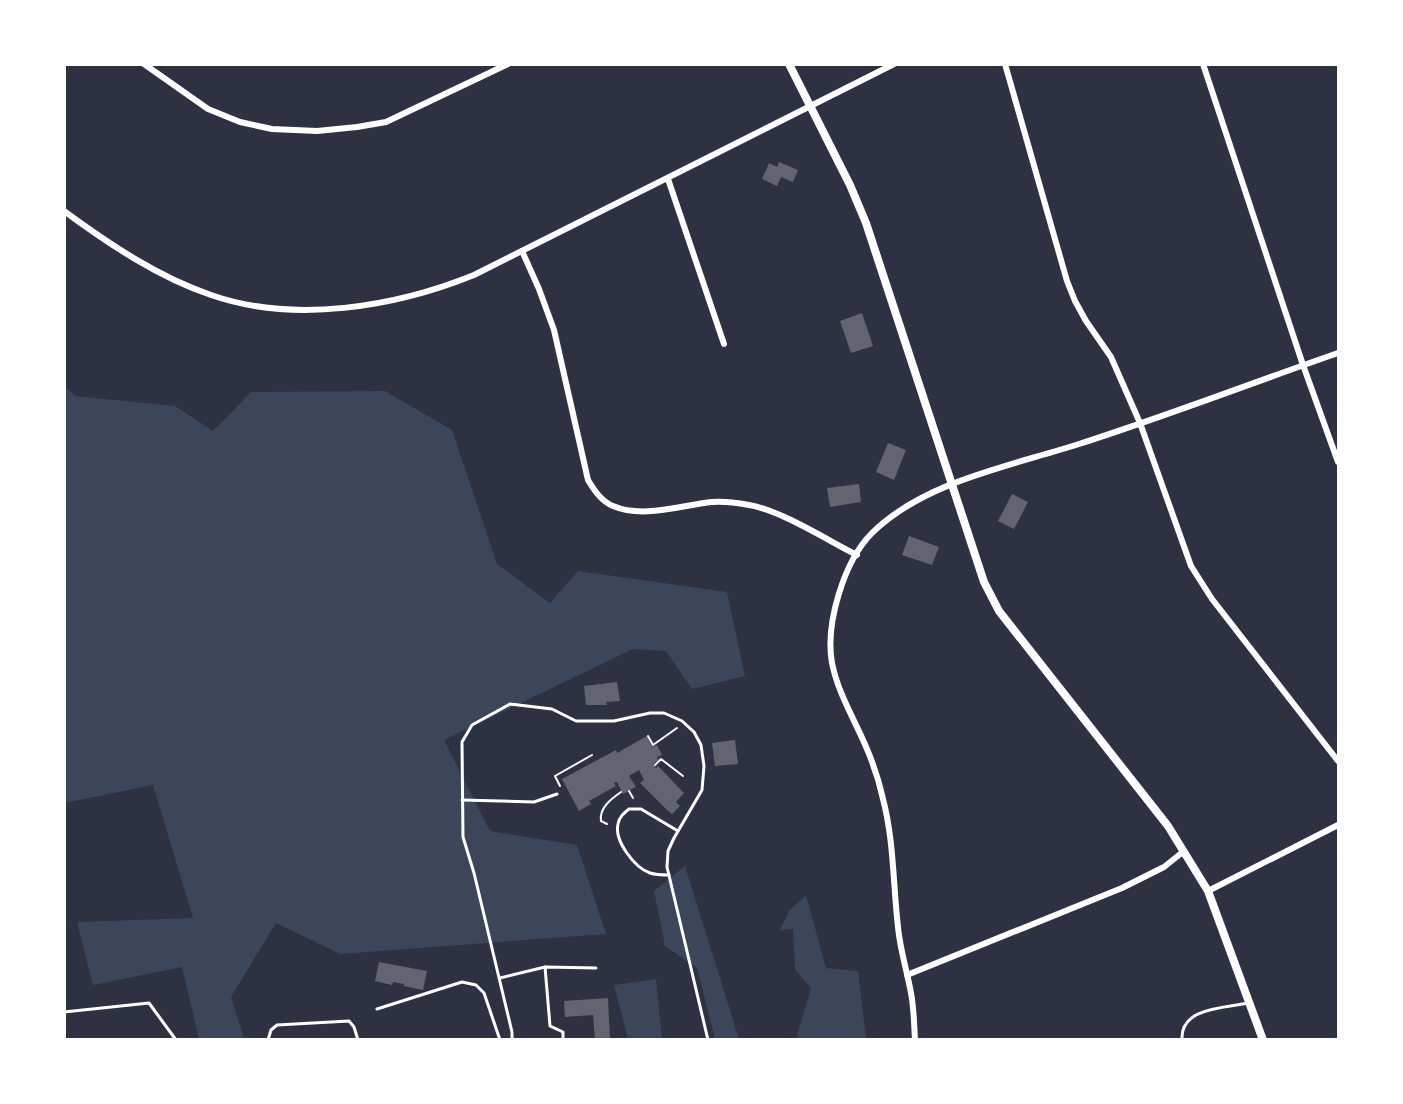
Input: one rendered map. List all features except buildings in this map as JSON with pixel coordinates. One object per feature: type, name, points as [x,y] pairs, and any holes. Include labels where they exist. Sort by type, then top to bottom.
[{"type":"street","points":[[144,64],[187,97],[208,109],[240,122],[272,129],[317,131],[357,128],[386,122],[508,64]]},
{"type":"street","points":[[789,64],[850,185],[866,223],[984,582],[999,611],[1168,826],[1184,851],[1208,891],[1263,1040]]},
{"type":"street","points":[[64,211],[134,258],[176,280],[211,295],[248,305],[282,310],[331,309],[404,299],[441,289],[522,251],[894,64]]},
{"type":"street","points":[[1005,64],[1067,281],[1080,311],[1110,357],[1140,423],[1191,566],[1212,599],[1338,761]]},
{"type":"street","points":[[1203,64],[1303,365],[1338,462]]},
{"type":"street","points":[[668,179],[724,344]]},
{"type":"street","points":[[522,251],[554,330],[588,480],[596,493],[611,505],[629,511],[657,510],[714,502],[750,505],[773,512],[857,555]]},
{"type":"street","points":[[915,1040],[911,996],[898,929],[891,833],[871,758],[842,695],[832,663],[831,636],[834,609],[845,578],[857,555],[870,535],[885,521],[913,502],[953,484],[1081,444],[1338,353]]},
{"type":"street","points":[[1208,891],[1338,825]]},
{"type":"street","points":[[907,975],[1122,888],[1164,867],[1184,851]]},
{"type":"lane","points":[[512,1040],[500,978],[463,837],[462,800],[462,742],[472,725],[510,704],[552,709],[576,722],[614,722],[650,713],[664,713],[684,723],[694,732],[701,745],[704,766],[702,790],[668,851],[669,875],[708,1040]]},
{"type":"lane","points":[[462,800],[534,802],[557,794]]},
{"type":"lane","points":[[669,875],[652,874],[638,866],[622,844],[617,832],[618,824],[621,816],[629,809],[641,808],[678,831]]},
{"type":"lane","points":[[500,978],[545,967],[596,968]]},
{"type":"lane","points":[[545,967],[550,1026],[563,1032],[563,1040]]},
{"type":"lane","points":[[377,1009],[462,982],[476,984],[484,993],[500,1040]]},
{"type":"lane","points":[[64,1012],[149,1003],[177,1040]]},
{"type":"lane","points":[[1182,1040],[1182,1028],[1195,1015],[1250,1003]]},
{"type":"lane","points":[[268,1040],[271,1030],[277,1026],[349,1021],[354,1027],[358,1040]]},
{"type":"path","points":[[648,736],[654,745],[684,723]]},
{"type":"path","points":[[562,791],[555,776],[592,756]]},
{"type":"path","points":[[655,765],[661,759],[682,776]]},
{"type":"path","points":[[629,791],[633,798]]},
{"type":"path","points":[[607,824],[601,821],[603,810],[608,802],[621,792]]},
{"type":"shaded area","points":[[64,385],[75,396],[175,406],[213,431],[251,392],[385,391],[452,430],[497,564],[550,603],[578,571],[727,592],[745,676],[692,689],[666,651],[633,649],[444,740],[490,831],[577,845],[606,934],[340,954],[276,923],[231,997],[244,1039],[199,1039],[182,967],[93,985],[77,922],[193,918],[153,785],[65,803]]},
{"type":"shaded area","points":[[685,866],[739,1039],[715,1039],[697,968],[665,946],[654,891]]},
{"type":"shaded area","points":[[806,895],[826,968],[858,971],[866,1039],[796,1039],[811,988],[795,970],[793,929],[780,930],[789,911]]},
{"type":"shaded area","points":[[656,979],[662,1039],[628,1039],[614,985]]}]
